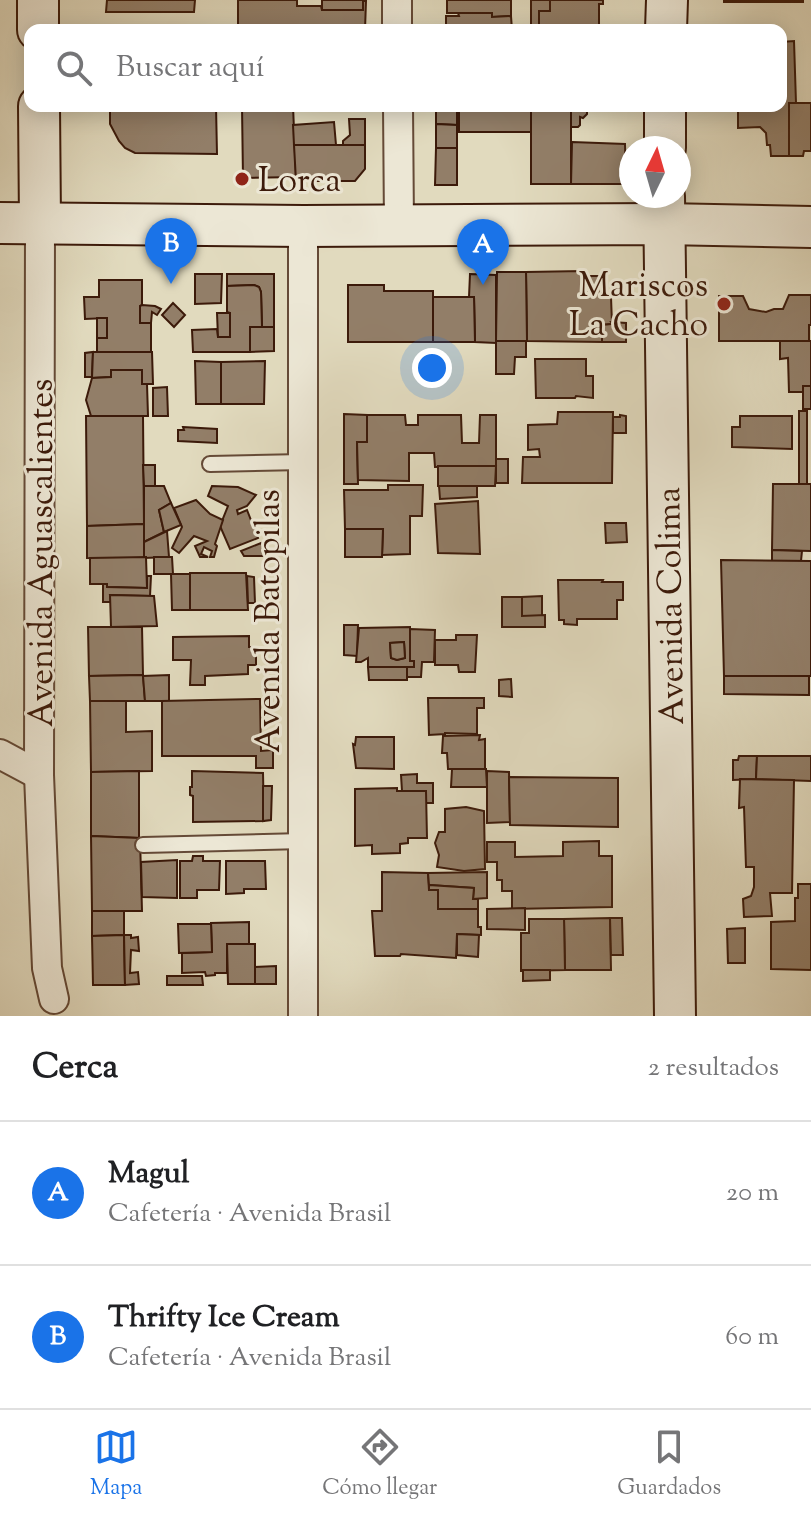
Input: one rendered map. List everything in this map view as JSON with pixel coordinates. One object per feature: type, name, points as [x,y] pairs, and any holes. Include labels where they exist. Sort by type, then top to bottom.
[{"type":"main road","points":[[38,0],[38,24]]},
{"type":"main road","points":[[666,24],[667,0]]},
{"type":"main road","name":"Avenida Aguascalientes","points":[[39,112],[40,223]]},
{"type":"main road","points":[[665,112],[665,136]]},
{"type":"main road","points":[[0,223],[399,225],[664,210],[811,227]]},
{"type":"main road","name":"Avenida Colima","points":[[664,210],[675,1016]]},
{"type":"street","points":[[397,0],[397,24]]},
{"type":"street","points":[[398,112],[399,225]]},
{"type":"street","name":"Avenida Aguascalientes","points":[[40,223],[39,775],[47,968],[58,1008]]},
{"type":"street","name":"Avenida Batopilas","points":[[303,226],[303,1016]]},
{"type":"street","points":[[0,754],[39,775]]},
{"type":"lane","points":[[210,464],[303,462]]},
{"type":"lane","points":[[143,845],[303,841]]},
{"type":"building","points":[[107,0],[195,0],[194,12],[106,12]]},
{"type":"building","points":[[238,0],[297,0],[297,6],[321,6],[322,10],[363,10],[363,1],[366,1],[365,24],[238,24]]},
{"type":"building","points":[[322,0],[363,0],[363,10],[322,10]]},
{"type":"building","points":[[447,0],[511,0],[511,16],[447,13]]},
{"type":"building","points":[[531,0],[550,0],[550,11],[539,11],[539,24],[531,24]]},
{"type":"building","points":[[550,0],[603,0],[603,4],[599,4],[599,24],[539,24],[539,11],[550,11]]},
{"type":"building","points":[[803,0],[803,2],[724,2]]},
{"type":"building","points":[[458,13],[492,13],[492,17],[511,16],[512,24],[446,24],[446,16],[459,16]]},
{"type":"building","points":[[794,41],[796,103],[789,103],[789,156],[771,156],[766,133],[760,127],[738,128],[738,112],[787,112],[787,42]]},
{"type":"building","points":[[789,103],[811,103],[811,151],[804,151],[803,156],[789,156]]},
{"type":"building","points":[[110,112],[216,112],[217,154],[135,153],[125,148],[110,124]]},
{"type":"building","points":[[242,112],[293,112],[296,177],[243,178]]},
{"type":"building","points":[[436,112],[457,112],[457,125],[436,124]]},
{"type":"building","points":[[459,112],[531,112],[531,132],[459,132]]},
{"type":"building","points":[[531,112],[571,112],[571,184],[531,184]]},
{"type":"building","points":[[571,112],[587,112],[583,118],[580,117],[578,127],[571,127]]},
{"type":"building","points":[[349,119],[365,119],[365,145],[343,145],[350,135]]},
{"type":"building","points":[[334,122],[336,145],[294,145],[293,125]]},
{"type":"building","points":[[436,124],[457,125],[457,148],[436,148]]},
{"type":"building","points":[[572,142],[619,144],[619,184],[571,184]]},
{"type":"building","points":[[294,145],[365,145],[365,169],[355,181],[296,181]]},
{"type":"building","points":[[436,148],[457,148],[457,185],[435,185]]},
{"type":"building","points":[[583,271],[584,276],[602,276],[602,297],[611,297],[612,324],[602,325],[602,342],[527,341],[526,272]]},
{"type":"building","points":[[497,272],[526,272],[527,341],[496,341]]},
{"type":"building","points":[[195,274],[222,274],[221,303],[195,304]]},
{"type":"building","points":[[227,274],[274,274],[274,327],[262,327],[259,287],[227,286]]},
{"type":"building","points":[[470,274],[496,275],[496,343],[475,342],[474,297],[469,297]]},
{"type":"building","points":[[99,280],[142,280],[140,323],[151,323],[151,352],[97,353],[97,338],[107,338],[107,318],[85,319],[84,297],[99,297]]},
{"type":"building","points":[[254,285],[261,292],[262,327],[250,327],[250,352],[193,352],[192,330],[217,329],[218,337],[230,337],[227,286]]},
{"type":"building","points":[[348,285],[384,285],[384,291],[433,291],[433,342],[348,342]]},
{"type":"building","points":[[789,295],[811,295],[809,341],[719,341],[719,296],[743,296],[749,309],[766,312],[783,309]]},
{"type":"building","points":[[433,297],[474,297],[475,342],[433,342]]},
{"type":"building","points":[[173,303],[185,315],[174,327],[162,315]]},
{"type":"building","points":[[142,305],[161,309],[157,315],[152,312],[151,323],[140,323]]},
{"type":"building","points":[[217,313],[230,313],[230,337],[218,337]]},
{"type":"building","points":[[97,318],[107,318],[107,338],[97,338]]},
{"type":"building","points":[[626,323],[626,342],[602,342],[602,325]]},
{"type":"building","points":[[250,327],[274,327],[274,351],[250,352]]},
{"type":"building","points":[[496,341],[526,341],[526,357],[515,357],[514,374],[496,374]]},
{"type":"building","points":[[780,341],[811,341],[811,386],[803,386],[803,392],[789,392],[788,358],[780,359]]},
{"type":"building","points":[[93,352],[92,377],[85,377],[85,353]]},
{"type":"building","points":[[93,352],[152,352],[153,384],[142,384],[142,370],[111,370],[111,377],[92,378]]},
{"type":"building","points":[[535,359],[586,359],[586,376],[593,376],[593,398],[536,398]]},
{"type":"building","points":[[195,361],[221,362],[221,404],[196,404]]},
{"type":"building","points":[[265,361],[264,404],[221,404],[221,362]]},
{"type":"building","points":[[111,370],[142,370],[142,384],[147,384],[148,416],[91,416],[86,400],[92,378],[111,377]]},
{"type":"building","points":[[803,386],[811,386],[811,409],[803,409]]},
{"type":"building","points":[[167,387],[168,416],[153,416],[153,388]]},
{"type":"building","points":[[799,411],[807,411],[807,484],[799,484]]},
{"type":"building","points":[[558,412],[613,412],[612,483],[522,483],[523,457],[540,457],[539,449],[528,450],[528,425],[557,424]]},
{"type":"building","points":[[344,414],[367,415],[367,442],[357,442],[358,484],[344,484]]},
{"type":"building","points":[[367,415],[405,415],[406,425],[418,425],[418,415],[461,415],[462,443],[479,443],[480,415],[496,415],[496,466],[435,467],[434,453],[409,453],[409,481],[358,480],[357,442],[367,442]]},
{"type":"building","points":[[86,416],[143,416],[144,524],[87,526]]},
{"type":"building","points":[[626,416],[626,433],[613,433],[613,417]]},
{"type":"building","points":[[740,416],[792,416],[792,449],[732,447],[732,427],[740,427]]},
{"type":"building","points":[[183,427],[217,429],[217,443],[178,441],[178,430],[184,430]]},
{"type":"building","points":[[496,459],[508,459],[508,483],[496,483]]},
{"type":"building","points":[[143,465],[155,465],[155,486],[144,486]]},
{"type":"building","points":[[438,466],[496,466],[495,486],[438,486]]},
{"type":"building","points":[[773,484],[811,484],[811,551],[772,550]]},
{"type":"building","points":[[388,485],[423,485],[422,516],[410,516],[410,554],[382,555],[383,529],[345,529],[344,490],[388,490]]},
{"type":"building","points":[[144,486],[164,486],[171,503],[159,510],[164,532],[144,542]]},
{"type":"building","points":[[212,486],[238,487],[256,495],[247,506],[237,510],[238,514],[247,510],[258,538],[230,549],[220,526],[228,506],[208,496]]},
{"type":"building","points":[[439,486],[477,486],[477,497],[440,499]]},
{"type":"building","points":[[196,500],[210,514],[223,520],[214,557],[210,557],[212,551],[204,547],[201,554],[208,557],[200,557],[195,546],[207,541],[194,536],[179,553],[172,548],[182,527],[174,508]]},
{"type":"building","points":[[478,501],[480,554],[438,553],[435,504]]},
{"type":"building","points":[[171,503],[181,525],[164,532],[159,510]]},
{"type":"building","points":[[605,523],[626,523],[627,542],[606,543]]},
{"type":"building","points":[[144,524],[144,559],[87,558],[87,526]]},
{"type":"building","points":[[345,529],[383,529],[382,557],[345,557]]},
{"type":"building","points":[[167,531],[169,557],[144,558],[144,542]]},
{"type":"building","points":[[261,543],[267,556],[244,556],[241,551]]},
{"type":"building","points":[[772,550],[802,551],[801,561],[772,561]]},
{"type":"building","points":[[146,557],[147,588],[90,584],[90,558]]},
{"type":"building","points":[[154,557],[172,557],[173,574],[154,574]]},
{"type":"building","points":[[721,560],[811,561],[811,676],[724,676]]},
{"type":"building","points":[[190,573],[246,573],[248,610],[190,610]]},
{"type":"building","points":[[171,574],[190,574],[190,610],[172,610]]},
{"type":"building","points":[[147,576],[151,576],[150,596],[110,595],[111,602],[103,602],[103,584],[107,587],[147,588]]},
{"type":"building","points":[[247,576],[254,577],[255,603],[248,603]]},
{"type":"building","points":[[558,580],[623,582],[623,600],[617,600],[617,619],[577,619],[577,625],[564,624],[564,620],[559,620]]},
{"type":"building","points":[[110,595],[154,596],[157,626],[111,627]]},
{"type":"building","points":[[542,596],[542,616],[522,616],[522,597]]},
{"type":"building","points":[[502,597],[522,597],[522,616],[545,615],[545,627],[502,627]]},
{"type":"building","points":[[344,625],[358,625],[357,656],[344,655]]},
{"type":"building","points":[[88,627],[142,627],[143,675],[89,676]]},
{"type":"building","points":[[410,627],[410,661],[414,661],[414,667],[368,667],[368,658],[356,662],[359,628]],"holes":[[[404,642],[405,658],[391,658],[390,643]]]},
{"type":"building","points":[[410,629],[435,630],[434,662],[422,662],[421,677],[407,677],[407,667],[414,667],[414,661],[410,661]]},
{"type":"building","points":[[456,635],[477,635],[475,672],[459,672],[458,665],[435,665],[435,640],[456,640]]},
{"type":"building","points":[[249,636],[249,647],[256,647],[256,665],[248,665],[248,674],[205,676],[205,685],[190,685],[191,660],[173,660],[173,637]]},
{"type":"building","points":[[404,642],[405,658],[391,658],[390,643]]},
{"type":"building","points":[[368,667],[407,667],[407,680],[369,680]]},
{"type":"building","points":[[143,675],[145,701],[90,701],[89,676]]},
{"type":"building","points":[[169,675],[169,701],[145,701],[143,676]]},
{"type":"building","points":[[724,676],[809,676],[809,695],[724,694]]},
{"type":"building","points":[[511,679],[512,697],[499,696],[499,680]]},
{"type":"building","points":[[428,698],[484,698],[484,708],[477,708],[477,734],[429,735]]},
{"type":"building","points":[[260,699],[261,751],[273,750],[273,768],[256,768],[256,756],[162,756],[162,701]]},
{"type":"building","points":[[90,701],[126,701],[126,732],[152,731],[152,771],[91,772]]},
{"type":"building","points":[[480,735],[479,740],[485,739],[485,769],[448,769],[447,753],[442,753],[443,736]]},
{"type":"building","points":[[356,737],[394,737],[394,769],[356,768],[353,744]]},
{"type":"building","points":[[739,756],[757,756],[756,779],[733,780],[733,760],[738,760]]},
{"type":"building","points":[[757,756],[811,756],[811,781],[756,779]]},
{"type":"building","points":[[452,769],[486,769],[487,787],[451,787]]},
{"type":"building","points":[[139,771],[139,838],[91,836],[91,772]]},
{"type":"building","points":[[192,771],[263,773],[264,821],[193,822],[193,796],[190,795]]},
{"type":"building","points":[[487,771],[509,772],[510,822],[487,823]]},
{"type":"building","points":[[417,774],[417,783],[433,783],[433,803],[426,803],[426,791],[402,791],[401,775]]},
{"type":"building","points":[[509,777],[618,778],[618,827],[510,825]]},
{"type":"building","points":[[740,779],[794,780],[792,893],[770,893],[772,916],[744,917],[743,899],[751,896],[754,867],[746,867],[744,807],[739,808]]},
{"type":"building","points":[[263,786],[272,786],[271,820],[263,821]]},
{"type":"building","points":[[397,788],[397,791],[426,791],[427,838],[408,838],[408,843],[400,844],[400,853],[372,854],[372,845],[355,846],[355,789]]},
{"type":"building","points":[[466,807],[484,811],[485,869],[464,871],[437,867],[439,855],[435,843],[439,832],[445,832],[445,809]]},
{"type":"building","points":[[91,836],[140,838],[142,911],[92,911]]},
{"type":"building","points":[[599,841],[599,856],[612,856],[612,907],[512,909],[512,891],[502,891],[502,880],[497,880],[497,862],[487,862],[487,842],[515,842],[515,857],[563,856],[563,842]]},
{"type":"building","points":[[193,856],[203,856],[203,861],[220,861],[219,890],[197,890],[197,898],[180,898],[180,861],[192,861]]},
{"type":"building","points":[[177,860],[177,898],[142,897],[141,862]]},
{"type":"building","points":[[226,861],[265,861],[266,889],[244,889],[244,893],[226,894]]},
{"type":"building","points":[[382,872],[428,873],[429,890],[438,890],[438,909],[478,909],[481,935],[457,934],[456,958],[401,954],[375,956],[372,911],[382,911]]},
{"type":"building","points":[[487,872],[487,898],[473,899],[474,888],[429,885],[428,873]]},
{"type":"building","points":[[798,884],[811,884],[811,970],[771,969],[771,922],[795,921]]},
{"type":"building","points":[[429,885],[474,888],[473,899],[478,899],[478,909],[438,909],[438,890],[429,890]]},
{"type":"building","points":[[525,908],[525,930],[487,929],[487,909]]},
{"type":"building","points":[[92,911],[124,911],[124,935],[92,936]]},
{"type":"building","points":[[610,918],[611,970],[565,970],[564,919]]},
{"type":"building","points":[[610,918],[622,918],[623,955],[611,955]]},
{"type":"building","points":[[529,919],[564,919],[565,970],[521,971],[521,933],[529,933]]},
{"type":"building","points":[[249,922],[249,944],[227,944],[227,973],[206,976],[205,972],[182,973],[182,953],[212,952],[211,923]]},
{"type":"building","points":[[178,924],[211,924],[212,952],[179,953]]},
{"type":"building","points":[[745,928],[745,963],[728,963],[727,929]]},
{"type":"building","points":[[457,934],[479,935],[478,957],[457,955]]},
{"type":"building","points":[[124,935],[125,985],[93,985],[92,936]]},
{"type":"building","points":[[124,935],[138,937],[139,951],[131,950],[130,973],[138,972],[139,984],[125,985]]},
{"type":"building","points":[[227,944],[255,944],[255,984],[228,984]]},
{"type":"building","points":[[276,966],[276,984],[255,984],[255,967]]},
{"type":"building","points":[[523,970],[550,970],[550,980],[523,981]]},
{"type":"building","points":[[167,976],[202,976],[203,985],[167,985]]},
{"type":"place","name":"Lorca","points":[[242,179]]},
{"type":"place","name":"Thrifty Ice Cream","points":[[171,284]]},
{"type":"place","name":"Magul","points":[[483,285]]},
{"type":"place","name":"Mariscos La Cacho","points":[[724,304]]}]
